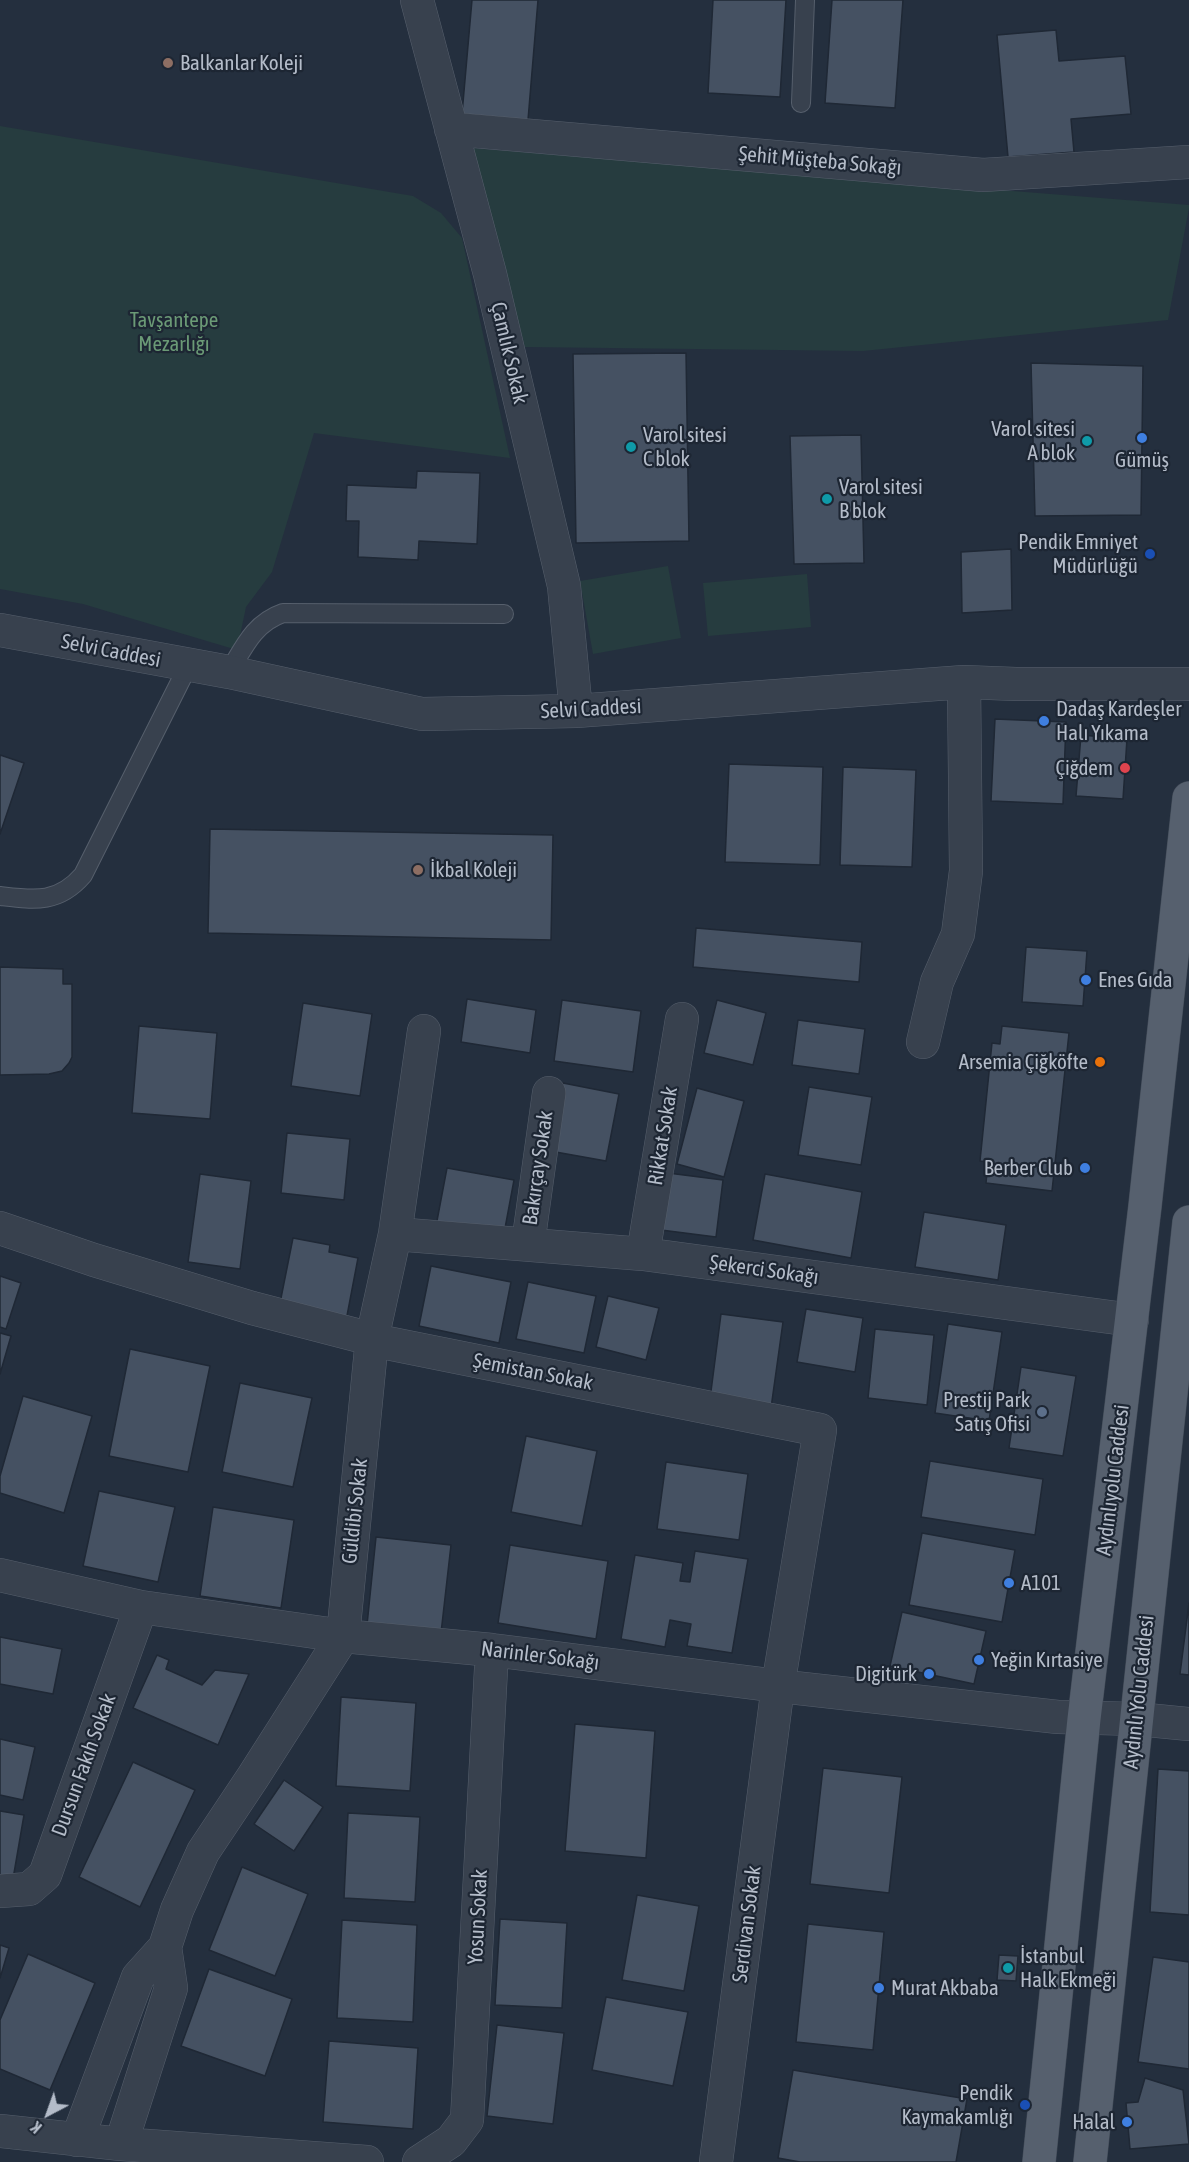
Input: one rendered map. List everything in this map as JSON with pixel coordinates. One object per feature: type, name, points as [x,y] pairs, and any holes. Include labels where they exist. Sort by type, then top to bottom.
[{"type":"main road","name":"Aydınlıyolu Caddesi","points":[[1039,2162],[1084,1719],[1132,1320],[1189,798]]},
{"type":"main road","name":"Aydınlı Yolu Caddesi","points":[[1090,2162],[1189,1222]]},
{"type":"street","name":"Çamlık Sokak","points":[[417,0],[490,274],[564,586],[576,711]]},
{"type":"street","name":"Şehit Müşteba Sokağı","points":[[451,129],[983,175],[1189,162]]},
{"type":"street","name":"Selvi Caddesi","points":[[0,630],[229,672],[422,714],[576,711],[964,682],[1189,684]]},
{"type":"street","points":[[923,1042],[937,982],[958,934],[966,871],[964,682]]},
{"type":"street","name":"Rikkat Sokak","points":[[643,1254],[682,1019]]},
{"type":"street","name":"Güldibi Sokak","points":[[165,1947],[177,1910],[203,1852],[343,1636],[372,1339],[395,1234],[424,1031]]},
{"type":"street","name":"Bakırçay Sokak","points":[[528,1244],[549,1093]]},
{"type":"street","name":"Şemistan Sokak","points":[[0,1228],[94,1260],[252,1308],[372,1339],[820,1431],[778,1686]]},
{"type":"street","name":"Şekerci Sokağı","points":[[395,1234],[643,1254],[1132,1320]]},
{"type":"street","name":"Narinler Sokağı","points":[[0,1575],[141,1607],[343,1636],[492,1650],[778,1686],[1084,1719],[1137,1719],[1189,1724]]},
{"type":"street","name":"Dursun Fakıh Sokak","points":[[0,1891],[29,1889],[45,1875],[141,1607]]},
{"type":"street","name":"Yosun Sokak","points":[[419,2162],[452,2141],[466,2120],[492,1650]]},
{"type":"street","name":"Serdivan Sokak","points":[[716,2162],[778,1686]]},
{"type":"street","points":[[97,2147],[138,1977],[165,1947]]},
{"type":"street","points":[[97,2147],[171,1988],[165,1947]]},
{"type":"street","points":[[0,2131],[97,2147],[367,2162]]},
{"type":"lane","points":[[801,103],[805,0]]},
{"type":"lane","points":[[229,672],[256,629],[271,617],[283,613],[504,614]]},
{"type":"lane","points":[[0,896],[37,900],[53,897],[67,890],[83,875],[188,666]]},
{"type":"green space","name":"Tavşantepe Mezarlığı","points":[[0,126],[413,196],[441,213],[462,238],[510,458],[314,433],[272,572],[246,607],[237,650],[83,604],[0,589]]},
{"type":"green space","points":[[471,148],[1189,205],[1189,208],[1168,320],[863,351],[525,347]]},
{"type":"green space","points":[[668,566],[681,638],[593,654],[580,581]]},
{"type":"green space","points":[[807,574],[811,627],[708,636],[703,583]]},
{"type":"building","points":[[472,0],[538,0],[528,120],[462,114]]},
{"type":"building","points":[[713,0],[786,0],[780,97],[708,93]]},
{"type":"building","points":[[832,0],[903,0],[895,108],[825,103]]},
{"type":"building","points":[[1056,30],[1059,61],[1125,56],[1131,114],[1071,119],[1074,152],[1008,157],[997,35]]},
{"type":"building","name":"Varol sitesi C blok","points":[[686,353],[689,541],[576,543],[573,354]]},
{"type":"building","name":"Varol sitesi A blok","points":[[1031,363],[1143,366],[1141,515],[1035,516]]},
{"type":"building","name":"Varol sitesi B blok","points":[[861,435],[864,563],[794,564],[790,436]]},
{"type":"building","points":[[417,471],[480,473],[477,544],[419,541],[418,560],[358,557],[359,521],[346,521],[347,485],[416,488]]},
{"type":"building","points":[[1011,549],[1012,610],[962,613],[961,552]]},
{"type":"building","points":[[995,719],[1066,722],[1063,804],[991,801]]},
{"type":"building","points":[[1081,735],[1127,739],[1123,799],[1076,796]]},
{"type":"building","points":[[0,755],[24,763],[0,834]]},
{"type":"building","points":[[729,764],[823,767],[820,865],[725,862]]},
{"type":"building","points":[[843,767],[916,770],[912,867],[840,865]]},
{"type":"building","points":[[210,829],[553,835],[551,940],[208,933]]},
{"type":"building","points":[[696,928],[862,942],[859,982],[693,967]]},
{"type":"building","points":[[1026,947],[1087,951],[1083,1006],[1022,1002]]},
{"type":"building","points":[[0,967],[63,969],[63,984],[72,984],[72,1057],[62,1071],[49,1074],[0,1075]]},
{"type":"building","points":[[467,999],[536,1010],[530,1053],[461,1042]]},
{"type":"building","points":[[562,1000],[641,1011],[633,1072],[554,1061]]},
{"type":"building","points":[[717,1000],[766,1013],[753,1065],[704,1053]]},
{"type":"building","points":[[303,1003],[372,1014],[360,1096],[291,1086]]},
{"type":"building","points":[[798,1020],[865,1029],[859,1074],[792,1065]]},
{"type":"building","points":[[139,1026],[217,1033],[210,1119],[132,1113]]},
{"type":"building","points":[[1002,1026],[1069,1033],[1052,1191],[986,1183],[988,1162],[980,1161],[992,1043],[1000,1044]]},
{"type":"building","points":[[563,1083],[619,1094],[606,1161],[550,1151]]},
{"type":"building","points":[[809,1087],[872,1097],[861,1165],[798,1155]]},
{"type":"building","points":[[697,1088],[744,1101],[724,1177],[677,1164]]},
{"type":"building","points":[[287,1133],[350,1139],[344,1200],[281,1193]]},
{"type":"building","points":[[447,1168],[514,1180],[503,1239],[436,1226]]},
{"type":"building","points":[[668,1173],[723,1180],[716,1237],[661,1230]]},
{"type":"building","points":[[200,1174],[251,1181],[240,1269],[188,1262]]},
{"type":"building","points":[[765,1174],[862,1192],[851,1258],[753,1240]]},
{"type":"building","points":[[924,1212],[1006,1225],[998,1280],[915,1267]]},
{"type":"building","points":[[293,1238],[330,1245],[329,1252],[358,1258],[346,1321],[279,1308]]},
{"type":"building","points":[[431,1266],[511,1282],[499,1343],[419,1326]]},
{"type":"building","points":[[0,1276],[21,1283],[6,1329],[0,1327]]},
{"type":"building","points":[[528,1282],[596,1296],[584,1353],[516,1339]]},
{"type":"building","points":[[608,1296],[659,1308],[646,1360],[596,1347]]},
{"type":"building","points":[[806,1309],[863,1318],[855,1372],[797,1362]]},
{"type":"building","points":[[721,1314],[783,1322],[771,1408],[710,1399]]},
{"type":"building","points":[[948,1324],[1002,1332],[989,1421],[935,1413]]},
{"type":"building","points":[[875,1329],[934,1335],[927,1405],[868,1398]]},
{"type":"building","points":[[0,1333],[11,1336],[0,1374]]},
{"type":"building","points":[[130,1349],[210,1366],[188,1472],[109,1456]]},
{"type":"building","name":"Prestij Park Satış Ofisi","points":[[1021,1367],[1076,1376],[1063,1456],[1009,1448]]},
{"type":"building","points":[[240,1383],[312,1398],[293,1487],[222,1472]]},
{"type":"building","points":[[23,1396],[92,1416],[64,1513],[0,1493],[0,1476]]},
{"type":"building","points":[[526,1436],[597,1451],[582,1526],[511,1512]]},
{"type":"building","points":[[930,1461],[1043,1479],[1035,1535],[921,1517]]},
{"type":"building","points":[[666,1462],[748,1474],[739,1540],[657,1529]]},
{"type":"building","points":[[99,1491],[175,1507],[158,1582],[83,1566]]},
{"type":"building","points":[[213,1507],[294,1520],[281,1608],[200,1596]]},
{"type":"building","points":[[922,1533],[1015,1550],[1002,1622],[909,1605]]},
{"type":"building","points":[[376,1537],[451,1545],[441,1633],[367,1625]]},
{"type":"building","points":[[510,1545],[608,1561],[596,1639],[498,1623]]},
{"type":"building","points":[[695,1551],[748,1559],[732,1653],[687,1646],[691,1624],[670,1620],[665,1647],[621,1639],[635,1555],[683,1563],[680,1581],[690,1582]]},
{"type":"building","points":[[1189,1603],[1189,1675],[1180,1674]]},
{"type":"building","points":[[902,1612],[986,1631],[974,1684],[890,1666]]},
{"type":"building","points":[[0,1637],[62,1649],[53,1694],[0,1684]]},
{"type":"building","points":[[157,1655],[169,1660],[166,1669],[202,1685],[215,1670],[249,1674],[218,1745],[133,1708]]},
{"type":"building","points":[[341,1697],[416,1703],[410,1791],[336,1786]]},
{"type":"building","points":[[575,1724],[655,1731],[646,1858],[565,1851]]},
{"type":"building","points":[[0,1739],[35,1747],[23,1800],[0,1795]]},
{"type":"building","points":[[133,1762],[195,1790],[140,1907],[79,1877]]},
{"type":"building","points":[[823,1768],[902,1777],[889,1893],[810,1884]]},
{"type":"building","points":[[1158,1769],[1189,1771],[1189,1915],[1150,1912]]},
{"type":"building","points":[[284,1780],[323,1807],[294,1851],[254,1824]]},
{"type":"building","points":[[0,1811],[24,1815],[13,1879],[0,1876]]},
{"type":"building","points":[[348,1813],[420,1817],[415,1902],[344,1898]]},
{"type":"building","points":[[242,1867],[308,1894],[275,1976],[209,1950]]},
{"type":"building","points":[[637,1895],[699,1906],[684,1991],[622,1980]]},
{"type":"building","points":[[500,1919],[567,1923],[562,2008],[495,2005]]},
{"type":"building","points":[[342,1920],[417,1925],[413,2022],[337,2018]]},
{"type":"building","points":[[808,1924],[884,1932],[873,2050],[796,2042]]},
{"type":"building","points":[[0,1945],[9,1948],[0,1978]]},
{"type":"building","points":[[28,1954],[95,1983],[50,2090],[0,2069],[0,2020]]},
{"type":"building","name":"İstanbul Halk Ekmeği","points":[[999,1955],[1018,1956],[1016,1981],[997,1980]]},
{"type":"building","points":[[1153,1957],[1189,1962],[1189,2069],[1138,2062]]},
{"type":"building","points":[[209,1969],[292,1999],[265,2076],[181,2046]]},
{"type":"building","points":[[606,1997],[688,2012],[673,2086],[592,2070]]},
{"type":"building","points":[[497,2025],[564,2033],[553,2124],[487,2116]]},
{"type":"building","points":[[329,2041],[418,2048],[413,2129],[323,2122]]},
{"type":"building","points":[[793,2070],[967,2099],[956,2162],[800,2162],[778,2158]]},
{"type":"building","points":[[1145,2078],[1183,2090],[1189,2144],[1130,2149],[1126,2103],[1138,2102]]},
{"type":"place","name":"Balkanlar Koleji","points":[[168,63]]},
{"type":"place","name":"Gümüş","points":[[1142,438]]},
{"type":"place","name":"Varol sitesi A blok","points":[[1087,441]]},
{"type":"place","name":"Varol sitesi C blok","points":[[631,447]]},
{"type":"place","name":"Varol sitesi B blok","points":[[827,499]]},
{"type":"place","name":"Pendik Emniyet Müdürlüğü","points":[[1150,554]]},
{"type":"place","name":"Dadaş Kardeşler Halı Yıkama","points":[[1044,721]]},
{"type":"place","name":"Çiğdem","points":[[1125,768]]},
{"type":"place","name":"İkbal Koleji","points":[[418,870]]},
{"type":"place","name":"Enes Gıda","points":[[1086,980]]},
{"type":"place","name":"Arsemia Çiğköfte","points":[[1100,1062]]},
{"type":"place","name":"Berber Club","points":[[1085,1168]]},
{"type":"place","name":"Prestij Park Satış Ofisi","points":[[1042,1412]]},
{"type":"place","name":"A101","points":[[1009,1583]]},
{"type":"place","name":"Yeğin Kırtasiye","points":[[979,1660]]},
{"type":"place","name":"Digitürk","points":[[929,1674]]},
{"type":"place","name":"İstanbul Halk Ekmeği","points":[[1008,1968]]},
{"type":"place","name":"Murat Akbaba","points":[[879,1988]]},
{"type":"place","name":"Pendik Kaymakamlığı","points":[[1025,2105]]},
{"type":"place","name":"Halal","points":[[1127,2122]]}]
